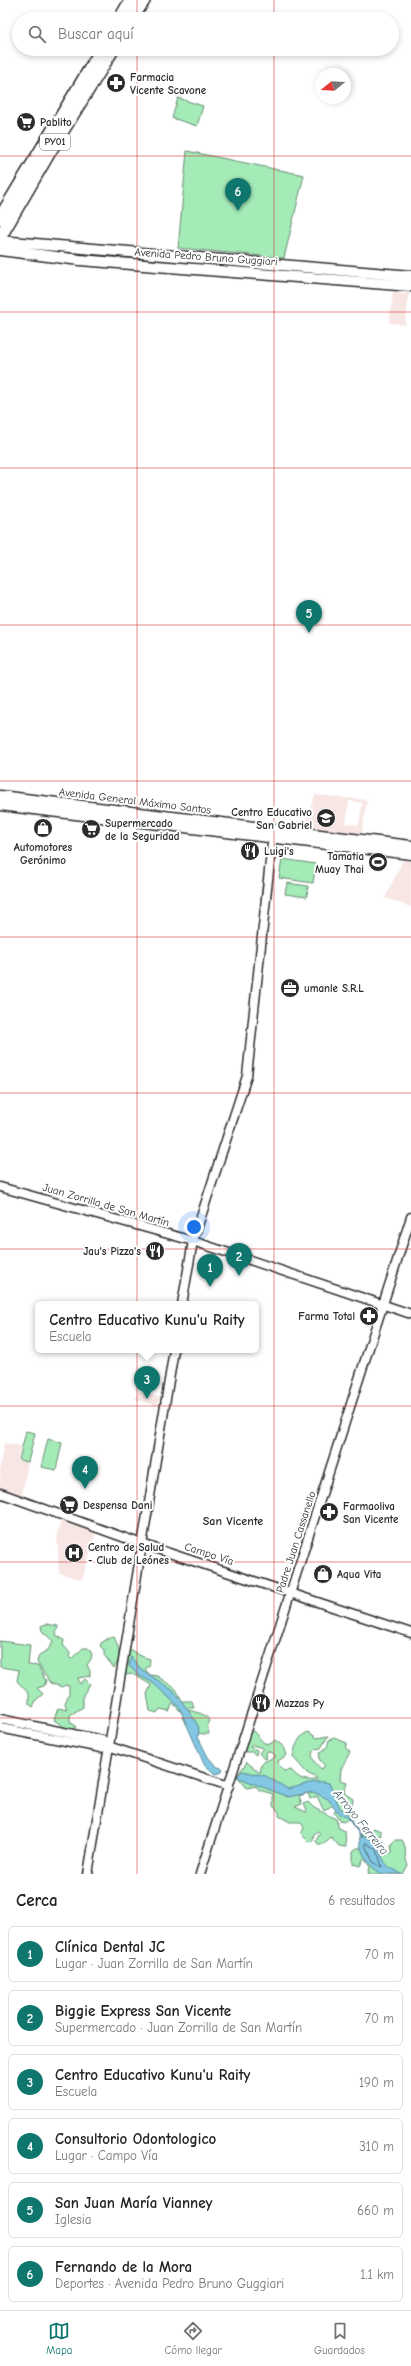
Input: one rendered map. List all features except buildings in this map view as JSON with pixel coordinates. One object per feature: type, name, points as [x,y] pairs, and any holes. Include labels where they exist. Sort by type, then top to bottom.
[{"type":"highway","points":[[124,12],[131,0]]},
{"type":"highway","points":[[136,12],[144,0]]},
{"type":"highway","name":"PY01","points":[[0,218],[98,56]]},
{"type":"highway","name":"PY01","points":[[0,238],[50,151],[109,56]]},
{"type":"main road","name":"Avenida Pedro Bruno Guggiari","points":[[0,241],[411,276]]},
{"type":"main road","name":"Avenida Pedro Bruno Guggiari","points":[[0,250],[80,260],[411,286]]},
{"type":"main road","name":"Avenida General Máximo Santos","points":[[0,796],[411,854]]},
{"type":"main road","name":"Avenida General Máximo Santos","points":[[0,805],[272,834],[411,846]]},
{"type":"street","points":[[183,1301],[193,1241],[247,1076],[272,834]]},
{"type":"street","name":"Juan Zorrilla de San Martín","points":[[0,1187],[193,1241],[411,1314]]},
{"type":"street","name":"Padre Juan Cassanello","points":[[200,1874],[292,1592],[382,1304],[411,1217]]},
{"type":"street","points":[[88,1874],[174,1353]]},
{"type":"street","name":"Campo Vía","points":[[0,1494],[142,1544],[292,1592],[411,1633]]},
{"type":"street","points":[[0,1720],[102,1740],[108,1746],[229,1786]]},
{"type":"street","points":[[0,1728],[101,1748],[108,1746]]},
{"type":"shaded area","points":[[393,292],[409,294],[405,325],[389,323]]},
{"type":"shaded area","name":"Centro Educativo San Gabriel","points":[[315,795],[367,800],[362,833],[303,828]],"holes":[[[349,801],[362,803],[359,825],[346,823]]]},
{"type":"shaded area","points":[[403,860],[411,861],[411,907],[385,898]]},
{"type":"shaded area","points":[[138,1391],[160,1398],[157,1406],[135,1399]]},
{"type":"shaded area","points":[[4,1443],[21,1446],[18,1460],[28,1463],[22,1495],[0,1488],[0,1466]]},
{"type":"shaded area","name":"Centro de Salud - Club de Leónes","points":[[62,1520],[96,1532],[82,1580],[59,1573],[57,1533]]},
{"type":"green space","points":[[178,98],[203,106],[197,126],[172,118]]},
{"type":"green space","points":[[187,151],[304,175],[284,258],[178,248]]},
{"type":"green space","points":[[282,859],[316,864],[313,883],[279,878]]},
{"type":"green space","points":[[287,883],[308,886],[307,897],[285,894]]},
{"type":"green space","points":[[26,1431],[35,1433],[28,1462],[19,1460]]},
{"type":"green space","points":[[48,1439],[62,1443],[56,1470],[41,1467]]},
{"type":"green space","points":[[46,1624],[58,1626],[56,1635],[64,1640],[63,1645],[70,1653],[69,1657],[71,1659],[83,1648],[88,1648],[92,1654],[87,1665],[90,1671],[90,1676],[78,1678],[80,1684],[85,1679],[90,1684],[83,1695],[83,1707],[70,1715],[70,1722],[76,1726],[74,1730],[64,1727],[54,1720],[58,1708],[67,1710],[65,1703],[69,1694],[69,1686],[65,1685],[62,1687],[50,1683],[37,1662],[39,1655],[48,1650],[53,1641],[42,1631],[41,1626]]},
{"type":"green space","points":[[114,1637],[119,1656],[117,1664],[114,1668],[104,1655],[104,1650],[100,1646],[101,1643]]},
{"type":"green space","points":[[0,1641],[30,1645],[28,1665],[38,1666],[46,1681],[44,1686],[37,1688],[43,1694],[36,1700],[33,1707],[29,1704],[29,1694],[17,1681],[19,1670],[0,1667]]},
{"type":"green space","points":[[132,1650],[138,1655],[150,1659],[149,1666],[145,1669],[150,1675],[157,1676],[176,1689],[182,1701],[192,1701],[194,1708],[187,1708],[181,1712],[173,1703],[169,1711],[160,1709],[157,1713],[150,1711],[147,1694],[151,1685],[133,1674],[125,1675],[123,1673],[128,1653]]},
{"type":"green space","points":[[188,1710],[200,1713],[208,1718],[210,1721],[207,1726],[209,1734],[197,1733],[187,1726],[182,1718]]},
{"type":"green space","points":[[243,1730],[253,1731],[264,1743],[270,1744],[275,1740],[284,1747],[287,1755],[278,1761],[279,1766],[284,1771],[291,1770],[302,1779],[308,1780],[316,1780],[317,1778],[307,1773],[293,1757],[296,1746],[305,1733],[309,1732],[317,1738],[328,1736],[321,1748],[315,1749],[312,1755],[321,1769],[325,1766],[319,1759],[320,1753],[327,1747],[329,1740],[334,1738],[347,1743],[345,1747],[350,1752],[341,1769],[340,1780],[347,1782],[344,1793],[353,1799],[350,1817],[344,1822],[340,1821],[334,1813],[337,1808],[334,1804],[324,1811],[317,1796],[310,1799],[308,1793],[299,1796],[302,1804],[295,1807],[306,1812],[307,1811],[304,1804],[308,1802],[314,1808],[336,1819],[339,1828],[345,1831],[346,1847],[339,1846],[331,1837],[323,1844],[318,1844],[316,1841],[320,1833],[318,1831],[314,1834],[313,1841],[309,1842],[301,1834],[304,1828],[301,1822],[290,1822],[279,1816],[279,1812],[273,1806],[273,1794],[259,1790],[256,1786],[247,1788],[237,1776],[247,1762],[260,1773],[262,1763],[276,1756],[268,1751],[265,1753],[266,1759],[264,1759],[259,1753],[263,1748],[252,1745],[250,1747],[257,1750],[256,1755],[252,1752],[244,1752],[243,1749],[246,1744],[240,1736]]},
{"type":"green space","points":[[373,1828],[381,1831],[381,1835],[376,1837],[384,1841],[390,1854],[392,1852],[391,1844],[395,1840],[402,1840],[404,1843],[408,1865],[403,1874],[368,1874],[370,1867],[364,1858],[360,1866],[353,1864],[353,1851],[357,1848],[362,1848],[359,1834],[375,1837],[369,1831]]},
{"type":"water","points":[[131,1657],[141,1669],[172,1690],[181,1700],[199,1728],[198,1737],[208,1757],[216,1766],[223,1769],[222,1772],[215,1774],[204,1764],[179,1707],[153,1683],[138,1675],[129,1666]]},
{"type":"water","points":[[242,1771],[266,1776],[288,1789],[313,1782],[329,1783],[340,1808],[353,1820],[340,1815],[328,1799],[313,1792],[288,1797],[237,1777]]},
{"type":"water","points":[[360,1836],[373,1840],[387,1865],[401,1874],[384,1874],[374,1869],[363,1853]]},
{"type":"waterway","name":"Arroyo Ferreira","points":[[348,1818],[362,1837]]},
{"type":"place","name":"Farmacia Vicente Scavone","points":[[116,83]]},
{"type":"place","name":"Pablito","points":[[26,122]]},
{"type":"place","name":"Fernando de la Mora","points":[[238,211]]},
{"type":"place","name":"San Juan María Vianney","points":[[309,633]]},
{"type":"place","name":"Centro Educativo San Gabriel","points":[[326,818]]},
{"type":"place","name":"Automotores Gerónimo","points":[[43,828]]},
{"type":"place","name":"Supermercado de la Seguridad","points":[[91,829]]},
{"type":"place","name":"Luigi's","points":[[250,851]]},
{"type":"place","name":"Tamatia Muay Thai","points":[[378,862]]},
{"type":"place","name":"umanle S.R.L","points":[[290,988]]},
{"type":"place","name":"Jau's Pizza's","points":[[155,1251]]},
{"type":"place","name":"Biggie Express San Vicente","points":[[239,1276]]},
{"type":"place","name":"Clínica Dental JC","points":[[210,1287]]},
{"type":"place","name":"Farma Total","points":[[369,1316]]},
{"type":"place","name":"Centro Educativo Kunu'u Raity","points":[[147,1399]]},
{"type":"place","name":"Consultorio Odontologico","points":[[85,1489]]},
{"type":"place","name":"Despensa Dani","points":[[69,1505]]},
{"type":"place","name":"Farmaoliva San Vicente","points":[[329,1512]]},
{"type":"place","name":"Centro de Salud - Club de Leónes","points":[[74,1553]]},
{"type":"place","name":"Aqua Vita","points":[[323,1574]]},
{"type":"place","name":"Mazzas Py","points":[[261,1703]]},
{"type":"district","name":"San Vicente","points":[[233,1521]]}]
